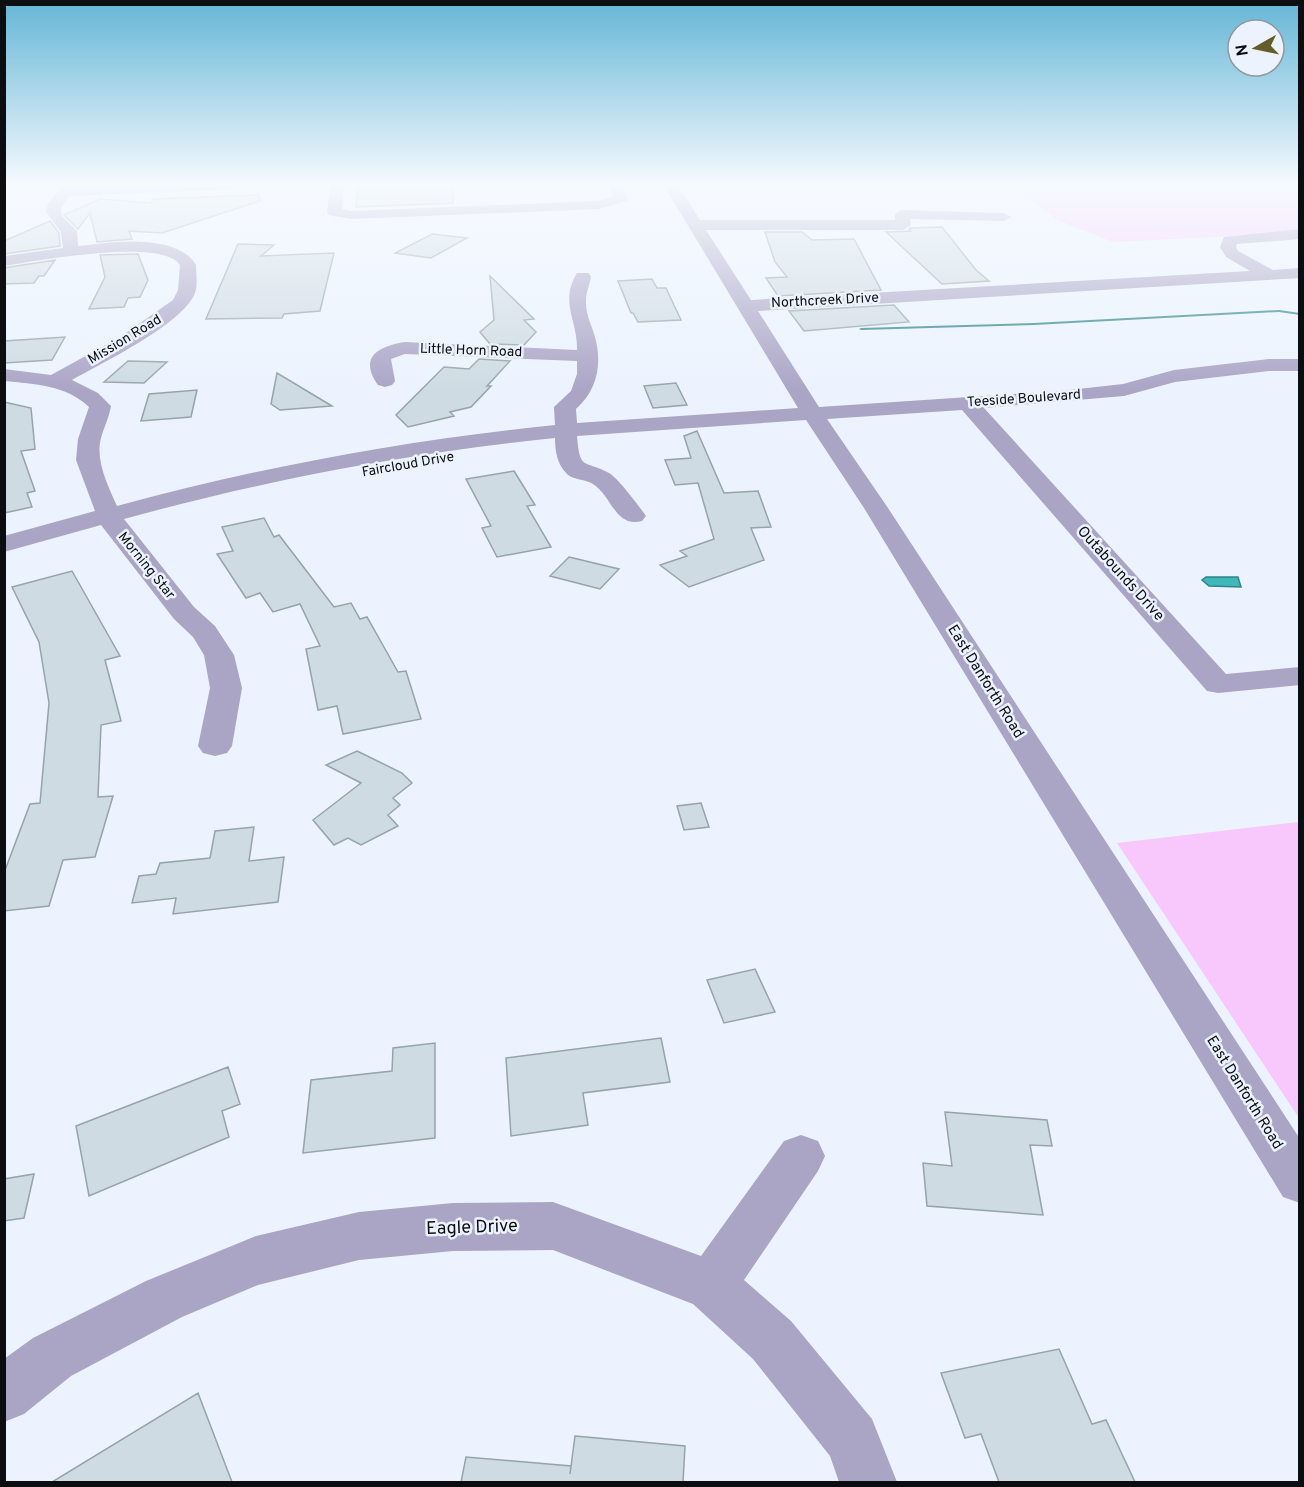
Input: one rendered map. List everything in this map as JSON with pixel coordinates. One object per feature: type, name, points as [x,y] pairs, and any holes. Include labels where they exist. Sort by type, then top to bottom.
[{"type":"street","name":"Mission Road","points":[[4,261],[55,253]]},
{"type":"street","name":"Mission Road","points":[[55,381],[154,323],[173,309],[185,294],[189,265],[182,255],[178,253]]},
{"type":"street","name":"East Danforth Road","points":[[715,253],[816,419],[876,508],[1299,1181]]},
{"type":"street","points":[[1232,253],[1272,276]]},
{"type":"street","name":"Northcreek Drive","points":[[746,306],[1299,273]]},
{"type":"street","points":[[583,277],[577,299],[578,313],[585,328],[587,374],[580,394],[565,407],[567,455],[576,470],[597,451]]},
{"type":"street","name":"Little Horn Road","points":[[385,381],[380,362],[382,356],[392,350],[405,348],[588,356]]},
{"type":"street","name":"Teeside Boulevard","points":[[816,419],[973,410],[1071,410],[1152,398],[1212,381],[1235,369],[1269,365],[1299,365]]},
{"type":"street","name":"Morning Star","points":[[4,375],[55,381],[90,395],[100,406],[89,439],[88,460],[112,521],[184,613],[205,632],[219,655],[226,688],[215,746]]},
{"type":"street","points":[[580,394],[591,406],[597,451],[633,516]]},
{"type":"street","name":"Outabounds Drive","points":[[973,410],[1218,684],[1299,676]]},
{"type":"street","name":"Faircloud Drive","points":[[4,544],[317,481],[566,437],[597,451],[816,419]]},
{"type":"street","name":"Faircloud Drive","points":[[4,558],[112,521]]},
{"type":"street","points":[[711,1285],[801,1156]]},
{"type":"street","name":"Eagle Drive","points":[[4,1394],[52,1357],[164,1299],[256,1261],[359,1236],[453,1227],[553,1226],[711,1285],[772,1340],[852,1439],[868,1482]]},
{"type":"shaded area","points":[[1300,822],[1299,1118],[1117,843]]},
{"type":"water","points":[[1206,577],[1238,577],[1241,587],[1209,586],[1202,580]]},
{"type":"building","points":[[234,253],[264,253],[261,256],[334,253],[320,311],[284,314],[282,318],[206,319]]},
{"type":"building","points":[[398,253],[439,253],[431,258]]},
{"type":"building","points":[[772,253],[862,253],[881,290],[778,296],[766,278],[787,277],[775,262]]},
{"type":"building","points":[[909,253],[963,253],[976,270],[989,281],[942,284]]},
{"type":"building","points":[[138,254],[148,280],[140,297],[128,298],[124,307],[89,309],[105,277],[100,255]]},
{"type":"building","points":[[55,260],[44,276],[39,276],[34,283],[4,284],[4,268]]},
{"type":"building","points":[[490,276],[534,319],[524,320],[536,332],[524,345],[490,344],[480,332],[494,320]]},
{"type":"building","points":[[652,279],[657,288],[666,288],[681,320],[638,322],[631,313],[618,281]]},
{"type":"building","points":[[894,305],[909,322],[804,331],[789,311]]},
{"type":"building","points":[[65,337],[52,360],[4,363],[4,341]]},
{"type":"building","points":[[479,359],[510,361],[471,407],[450,412],[454,416],[408,427],[396,415],[444,367],[469,369]]},
{"type":"building","points":[[128,361],[167,362],[144,383],[104,382]]},
{"type":"building","points":[[277,373],[332,406],[280,410],[271,404]]},
{"type":"building","points":[[676,383],[687,405],[653,408],[644,386]]},
{"type":"building","points":[[197,390],[191,417],[141,421],[149,394]]},
{"type":"building","points":[[4,402],[31,408],[35,449],[21,451],[35,491],[27,493],[32,507],[4,513]]},
{"type":"building","points":[[697,431],[724,493],[758,491],[771,527],[751,528],[764,560],[689,587],[660,565],[687,556],[680,551],[714,539],[698,483],[675,485],[665,460],[691,458],[684,436]]},
{"type":"building","points":[[514,471],[535,505],[527,506],[551,547],[497,557],[482,528],[491,526],[466,479]]},
{"type":"building","points":[[264,518],[274,537],[279,535],[334,607],[351,603],[360,619],[367,617],[398,672],[406,671],[421,719],[343,734],[337,706],[318,710],[306,649],[320,646],[300,604],[273,612],[260,593],[246,598],[217,554],[233,551],[222,527]]},
{"type":"building","points":[[569,557],[619,569],[600,589],[550,576]]},
{"type":"building","points":[[72,571],[120,656],[105,660],[121,721],[101,725],[98,797],[113,796],[95,857],[63,860],[49,906],[4,911],[4,873],[30,804],[40,803],[49,703],[39,642],[12,587]]},
{"type":"building","points":[[357,751],[402,773],[412,783],[393,798],[400,805],[388,815],[398,826],[361,845],[348,838],[334,845],[313,820],[361,783],[326,765]]},
{"type":"building","points":[[701,803],[709,827],[684,830],[677,806]]},
{"type":"building","points":[[254,827],[249,861],[284,857],[278,902],[173,914],[176,898],[132,903],[139,876],[156,874],[160,863],[210,858],[215,831]]},
{"type":"building","points":[[755,969],[775,1012],[724,1023],[707,980]]},
{"type":"building","points":[[661,1038],[670,1082],[583,1093],[588,1125],[511,1136],[506,1058]]},
{"type":"building","points":[[435,1043],[435,1138],[303,1153],[311,1080],[392,1071],[393,1048]]},
{"type":"building","points":[[228,1067],[240,1104],[222,1111],[229,1137],[89,1196],[76,1126]]},
{"type":"building","points":[[945,1112],[1047,1120],[1052,1146],[1030,1145],[1043,1215],[927,1206],[923,1163],[952,1166]]},
{"type":"building","points":[[34,1174],[24,1218],[4,1221],[4,1179]]},
{"type":"building","points":[[1059,1349],[1092,1424],[1106,1420],[1135,1482],[999,1482],[981,1434],[965,1438],[941,1373]]},
{"type":"building","points":[[198,1393],[232,1482],[52,1482]]},
{"type":"building","points":[[575,1436],[685,1446],[683,1482],[461,1482],[466,1457],[571,1466],[570,1474]]},
{"type":"waterway","points":[[861,329],[1034,324],[1279,311],[1300,314]]}]
